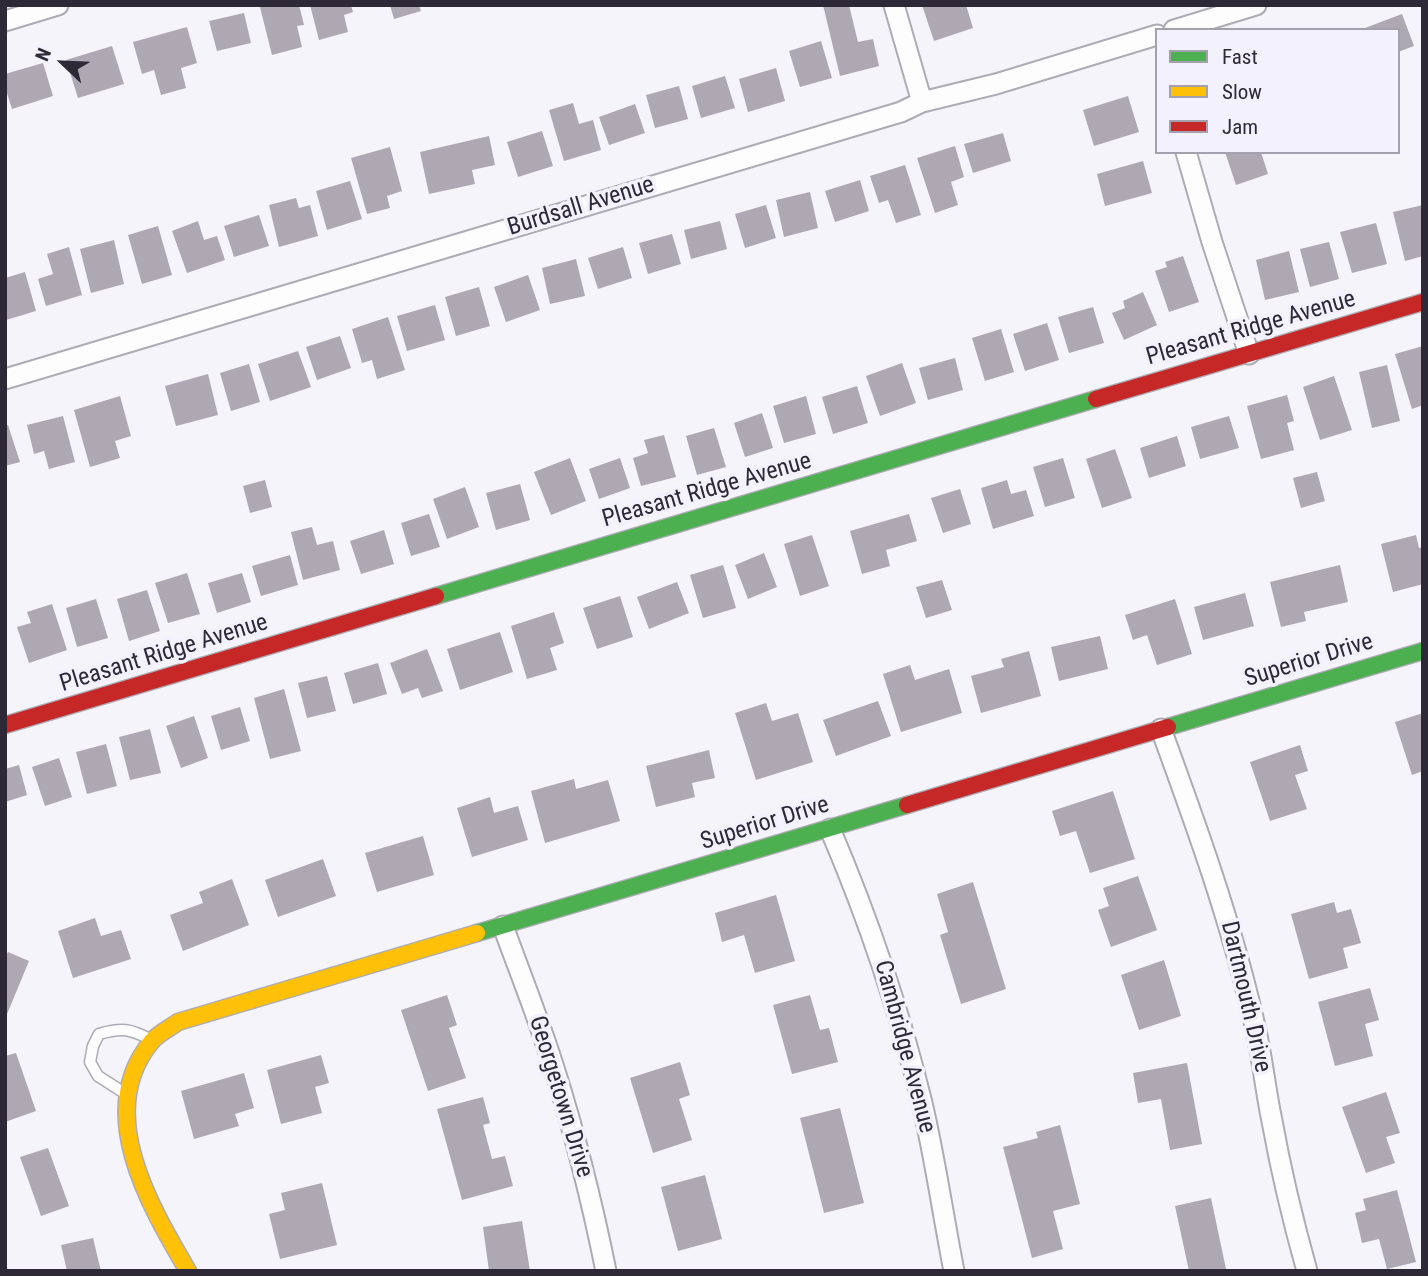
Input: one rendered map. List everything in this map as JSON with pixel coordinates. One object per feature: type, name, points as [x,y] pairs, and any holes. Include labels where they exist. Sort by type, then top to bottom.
[{"type":"street","points":[[5,21],[58,5]]},
{"type":"street","points":[[894,5],[922,102]]},
{"type":"street","points":[[1181,28],[1256,5]]},
{"type":"street","name":"Burdsall Avenue","points":[[5,379],[901,111],[922,102],[1155,41]]},
{"type":"street","points":[[1187,154],[1249,354]]},
{"type":"street","name":"Pleasant Ridge Avenue","points":[[5,725],[1423,302]]},
{"type":"street","name":"Superior Drive","points":[[188,1271],[164,1230],[144,1187],[128,1139],[126,1101],[137,1065],[153,1040],[178,1022],[1423,651]]},
{"type":"street","name":"Dartmouth Drive","points":[[1161,729],[1230,927],[1255,1023],[1272,1122],[1293,1222],[1307,1271]]},
{"type":"street","name":"Cambridge Avenue","points":[[830,829],[885,970],[922,1103],[954,1271]]},
{"type":"street","name":"Georgetown Drive","points":[[503,926],[571,1123],[606,1271]]},
{"type":"lane","points":[[127,1095],[98,1076],[90,1062],[93,1046],[99,1034],[115,1029],[132,1030],[153,1040]]},
{"type":"building","points":[[299,5],[304,25],[297,26],[302,47],[272,55],[260,7]]},
{"type":"building","points":[[310,5],[351,5],[353,12],[344,15],[348,32],[319,40]]},
{"type":"building","points":[[390,5],[419,5],[421,11],[394,19]]},
{"type":"building","points":[[823,5],[849,5],[858,42],[873,39],[879,66],[840,76]]},
{"type":"building","points":[[922,5],[966,5],[973,28],[934,41]]},
{"type":"building","points":[[244,13],[251,43],[217,51],[209,21]]},
{"type":"building","points":[[1402,14],[1414,46],[1400,51],[1400,28],[1365,28]]},
{"type":"building","points":[[187,27],[197,63],[181,68],[186,88],[161,95],[154,70],[142,74],[133,42]]},
{"type":"building","points":[[821,41],[832,78],[800,87],[789,51]]},
{"type":"building","points":[[112,46],[124,84],[78,98],[66,60]]},
{"type":"building","points":[[43,63],[53,96],[12,109],[5,87],[5,74]]},
{"type":"building","points":[[776,68],[785,101],[748,112],[739,79]]},
{"type":"building","points":[[725,76],[735,108],[701,118],[692,86]]},
{"type":"building","points":[[679,86],[688,119],[655,128],[646,95]]},
{"type":"building","points":[[1128,96],[1139,132],[1094,146],[1083,110]]},
{"type":"building","points":[[573,103],[579,124],[593,120],[601,150],[564,161],[549,110]]},
{"type":"building","points":[[635,104],[645,133],[609,145],[599,117]]},
{"type":"building","points":[[542,131],[553,166],[518,177],[507,142]]},
{"type":"building","points":[[1003,133],[1011,161],[973,173],[964,144]]},
{"type":"building","points":[[489,136],[495,165],[472,170],[475,184],[429,194],[420,152]]},
{"type":"building","points":[[955,146],[964,177],[951,182],[958,205],[935,213],[917,158]]},
{"type":"building","points":[[390,147],[402,191],[387,196],[390,208],[367,214],[351,158]]},
{"type":"building","points":[[1226,154],[1262,154],[1268,174],[1236,185]]},
{"type":"building","points":[[1143,161],[1152,193],[1105,206],[1097,174]]},
{"type":"building","points":[[905,165],[921,215],[896,223],[888,200],[879,203],[870,176]]},
{"type":"building","points":[[860,180],[869,211],[835,222],[825,191]]},
{"type":"building","points":[[350,181],[362,219],[327,230],[316,191]]},
{"type":"building","points":[[810,192],[818,228],[784,237],[776,200]]},
{"type":"building","points":[[296,198],[299,208],[310,205],[318,236],[279,247],[269,205]]},
{"type":"building","points":[[766,205],[776,238],[745,248],[735,214]]},
{"type":"building","points":[[1423,205],[1423,256],[1405,261],[1393,212]]},
{"type":"building","points":[[259,215],[269,246],[234,257],[224,226]]},
{"type":"building","points":[[198,221],[204,240],[217,236],[225,260],[187,273],[172,231]]},
{"type":"building","points":[[720,221],[727,249],[691,259],[684,230]]},
{"type":"building","points":[[1376,223],[1387,264],[1352,273],[1340,232]]},
{"type":"building","points":[[158,226],[172,275],[142,284],[128,235]]},
{"type":"building","points":[[672,234],[681,264],[648,274],[639,243]]},
{"type":"building","points":[[114,240],[124,284],[91,293],[80,249]]},
{"type":"building","points":[[1329,242],[1339,279],[1310,287],[1300,249]]},
{"type":"building","points":[[69,247],[82,295],[46,306],[38,279],[53,274],[47,254]]},
{"type":"building","points":[[623,247],[632,278],[598,289],[588,258]]},
{"type":"building","points":[[1289,251],[1299,292],[1265,300],[1256,260]]},
{"type":"building","points":[[1183,256],[1199,302],[1169,312],[1155,271],[1167,267],[1165,262]]},
{"type":"building","points":[[576,259],[585,296],[550,304],[542,268]]},
{"type":"building","points":[[25,272],[36,311],[6,320],[5,278]]},
{"type":"building","points":[[528,275],[540,310],[506,322],[494,287]]},
{"type":"building","points":[[479,287],[490,326],[456,336],[445,297]]},
{"type":"building","points":[[1143,292],[1157,325],[1124,340],[1112,313],[1125,308],[1123,301]]},
{"type":"building","points":[[435,305],[445,340],[407,351],[397,316]]},
{"type":"building","points":[[1093,307],[1104,343],[1069,353],[1058,317]]},
{"type":"building","points":[[388,317],[405,370],[377,379],[372,360],[362,363],[352,329]]},
{"type":"building","points":[[1047,323],[1059,360],[1025,371],[1013,334]]},
{"type":"building","points":[[1001,329],[1014,372],[985,381],[972,338]]},
{"type":"building","points":[[340,336],[351,368],[317,380],[306,347]]},
{"type":"building","points":[[1423,346],[1423,405],[1412,409],[1395,354]]},
{"type":"building","points":[[298,351],[311,387],[270,401],[258,364]]},
{"type":"building","points":[[955,358],[963,390],[928,400],[919,368]]},
{"type":"building","points":[[902,363],[916,403],[880,416],[866,376]]},
{"type":"building","points":[[249,364],[260,402],[231,411],[220,373]]},
{"type":"building","points":[[1387,365],[1400,421],[1372,428],[1359,372]]},
{"type":"building","points":[[208,374],[218,415],[176,426],[165,386]]},
{"type":"building","points":[[1334,376],[1352,430],[1320,440],[1303,387]]},
{"type":"building","points":[[857,386],[868,423],[833,434],[822,397]]},
{"type":"building","points":[[1287,395],[1294,421],[1287,423],[1294,450],[1261,459],[1247,406]]},
{"type":"building","points":[[120,396],[131,436],[115,441],[120,458],[90,467],[74,410]]},
{"type":"building","points":[[806,396],[816,434],[784,443],[773,406]]},
{"type":"building","points":[[762,413],[773,448],[745,457],[734,423]]},
{"type":"building","points":[[63,416],[75,462],[49,469],[44,451],[34,454],[27,425]]},
{"type":"building","points":[[1229,416],[1239,448],[1200,459],[1191,427]]},
{"type":"building","points":[[8,425],[20,462],[5,466],[5,426]]},
{"type":"building","points":[[714,428],[726,467],[697,475],[686,436]]},
{"type":"building","points":[[664,435],[676,477],[641,486],[633,458],[648,453],[644,440]]},
{"type":"building","points":[[1177,436],[1186,466],[1149,478],[1140,448]]},
{"type":"building","points":[[1115,449],[1132,498],[1102,508],[1086,459]]},
{"type":"building","points":[[570,458],[586,501],[551,515],[534,472]]},
{"type":"building","points":[[620,458],[630,488],[599,499],[589,469]]},
{"type":"building","points":[[1063,458],[1075,498],[1045,507],[1033,467]]},
{"type":"building","points":[[1317,472],[1325,501],[1301,508],[1293,478]]},
{"type":"building","points":[[265,480],[272,507],[250,513],[243,486]]},
{"type":"building","points":[[1007,480],[1011,494],[1026,490],[1034,516],[993,529],[981,488]]},
{"type":"building","points":[[520,484],[530,520],[496,530],[486,493]]},
{"type":"building","points":[[465,487],[479,527],[447,539],[433,499]]},
{"type":"building","points":[[960,489],[971,524],[943,533],[931,498]]},
{"type":"building","points":[[429,514],[440,547],[411,556],[401,523]]},
{"type":"building","points":[[909,514],[917,541],[886,550],[890,566],[862,574],[850,531]]},
{"type":"building","points":[[312,527],[317,545],[333,541],[340,570],[303,580],[291,532]]},
{"type":"building","points":[[384,530],[394,564],[361,574],[350,541]]},
{"type":"building","points":[[812,535],[829,586],[800,596],[784,544]]},
{"type":"building","points":[[1416,535],[1419,548],[1423,547],[1423,584],[1393,592],[1381,544]]},
{"type":"building","points":[[764,553],[777,587],[748,599],[735,565]]},
{"type":"building","points":[[290,555],[298,585],[261,596],[252,566]]},
{"type":"building","points":[[723,565],[736,608],[703,618],[690,575]]},
{"type":"building","points":[[1340,565],[1348,602],[1304,612],[1306,621],[1281,627],[1270,582]]},
{"type":"building","points":[[187,573],[200,614],[168,623],[155,583]]},
{"type":"building","points":[[242,573],[251,602],[217,613],[208,583]]},
{"type":"building","points":[[942,580],[952,610],[926,618],[916,587]]},
{"type":"building","points":[[677,582],[689,613],[649,629],[637,597]]},
{"type":"building","points":[[147,590],[160,631],[129,641],[117,599]]},
{"type":"building","points":[[1245,593],[1254,626],[1203,640],[1194,607]]},
{"type":"building","points":[[620,596],[633,637],[597,649],[583,608]]},
{"type":"building","points":[[96,599],[108,638],[77,647],[66,608]]},
{"type":"building","points":[[1175,599],[1192,654],[1157,665],[1147,635],[1133,640],[1125,615]]},
{"type":"building","points":[[52,604],[67,650],[29,663],[17,627],[31,623],[27,612]]},
{"type":"building","points":[[554,612],[564,643],[550,648],[557,670],[527,679],[511,626]]},
{"type":"building","points":[[500,632],[513,672],[460,690],[447,649]]},
{"type":"building","points":[[1100,636],[1108,669],[1059,681],[1051,647]]},
{"type":"building","points":[[427,649],[443,691],[422,698],[418,688],[402,694],[390,663]]},
{"type":"building","points":[[1029,651],[1041,696],[981,713],[971,676],[1004,667],[1001,659]]},
{"type":"building","points":[[378,663],[387,694],[353,704],[344,673]]},
{"type":"building","points":[[910,665],[915,680],[949,669],[962,713],[901,732],[883,674]]},
{"type":"building","points":[[327,676],[336,711],[307,718],[298,683]]},
{"type":"building","points":[[284,689],[301,751],[270,759],[254,698]]},
{"type":"building","points":[[878,701],[891,736],[836,756],[823,720]]},
{"type":"building","points":[[766,703],[772,721],[798,713],[813,762],[756,780],[735,713]]},
{"type":"building","points":[[240,707],[250,741],[221,750],[211,716]]},
{"type":"building","points":[[1423,713],[1423,771],[1412,775],[1395,722]]},
{"type":"building","points":[[194,716],[208,758],[181,768],[166,726]]},
{"type":"building","points":[[150,729],[161,773],[130,780],[119,737]]},
{"type":"building","points":[[106,744],[117,786],[87,794],[76,752]]},
{"type":"building","points":[[1300,745],[1308,771],[1295,775],[1307,809],[1270,821],[1250,762]]},
{"type":"building","points":[[709,750],[715,778],[692,783],[695,797],[656,807],[646,766]]},
{"type":"building","points":[[59,758],[72,797],[45,806],[32,767]]},
{"type":"building","points":[[19,765],[27,795],[5,802],[5,769]]},
{"type":"building","points":[[574,779],[576,789],[608,780],[620,821],[545,843],[531,791]]},
{"type":"building","points":[[1113,791],[1135,859],[1090,873],[1076,831],[1060,836],[1052,811]]},
{"type":"building","points":[[490,797],[494,813],[518,806],[528,840],[472,857],[457,808]]},
{"type":"building","points":[[423,836],[434,875],[377,892],[365,853]]},
{"type":"building","points":[[323,859],[336,896],[278,917],[265,880]]},
{"type":"building","points":[[1138,876],[1157,930],[1111,947],[1098,910],[1109,906],[1103,888]]},
{"type":"building","points":[[232,879],[249,925],[183,951],[170,915],[203,903],[199,892]]},
{"type":"building","points":[[973,882],[1006,989],[961,1004],[940,935],[948,932],[937,894]]},
{"type":"building","points":[[776,895],[795,961],[755,973],[744,935],[722,942],[715,913]]},
{"type":"building","points":[[1334,902],[1337,913],[1351,909],[1361,943],[1343,948],[1348,968],[1309,979],[1291,914]]},
{"type":"building","points":[[95,918],[101,936],[121,930],[131,959],[73,978],[58,931]]},
{"type":"building","points":[[8,952],[29,961],[5,1019],[5,958]]},
{"type":"building","points":[[1164,960],[1181,1016],[1139,1030],[1121,975]]},
{"type":"building","points":[[1370,988],[1379,1020],[1365,1024],[1373,1056],[1335,1066],[1318,1002]]},
{"type":"building","points":[[447,995],[457,1025],[449,1028],[466,1078],[428,1091],[401,1010]]},
{"type":"building","points":[[810,995],[820,1030],[829,1028],[838,1062],[792,1074],[773,1005]]},
{"type":"building","points":[[16,1053],[36,1111],[5,1122],[5,1056]]},
{"type":"building","points":[[321,1055],[329,1083],[315,1087],[322,1113],[281,1124],[267,1070]]},
{"type":"building","points":[[680,1062],[690,1095],[679,1099],[692,1140],[653,1153],[630,1078]]},
{"type":"building","points":[[1187,1063],[1202,1144],[1170,1150],[1161,1099],[1138,1103],[1133,1073]]},
{"type":"building","points":[[244,1073],[254,1108],[235,1114],[239,1126],[194,1139],[181,1091]]},
{"type":"building","points":[[1386,1092],[1400,1133],[1386,1137],[1395,1163],[1366,1173],[1342,1107]]},
{"type":"building","points":[[483,1097],[490,1123],[483,1125],[492,1159],[505,1156],[513,1186],[462,1200],[437,1109]]},
{"type":"building","points":[[840,1108],[864,1203],[824,1213],[800,1118]]},
{"type":"building","points":[[1060,1125],[1080,1204],[1053,1211],[1063,1249],[1032,1258],[1003,1147],[1038,1138],[1036,1132]]},
{"type":"building","points":[[48,1148],[69,1206],[41,1216],[20,1157]]},
{"type":"building","points":[[705,1175],[722,1239],[678,1251],[661,1187]]},
{"type":"building","points":[[322,1183],[337,1245],[280,1259],[269,1214],[285,1210],[281,1193]]},
{"type":"building","points":[[1397,1190],[1416,1262],[1387,1269],[1379,1239],[1362,1243],[1355,1213],[1366,1210],[1363,1199]]},
{"type":"building","points":[[1211,1198],[1226,1269],[1189,1271],[1175,1206]]},
{"type":"building","points":[[522,1221],[530,1271],[489,1271],[483,1227]]},
{"type":"building","points":[[93,1238],[101,1271],[67,1271],[61,1245]]},
{"type":"traffic: fast","points":[[436,596],[1096,399]]},
{"type":"traffic: fast","points":[[1168,727],[1423,651]]},
{"type":"traffic: fast","points":[[477,933],[907,805]]},
{"type":"traffic: slow","points":[[188,1271],[144,1188],[127,1127],[127,1097],[135,1068],[152,1041],[178,1022],[477,933]]},
{"type":"traffic: jam","points":[[1096,399],[1423,302]]},
{"type":"traffic: jam","points":[[5,725],[436,596]]},
{"type":"traffic: jam","points":[[907,805],[1168,727]]}]
